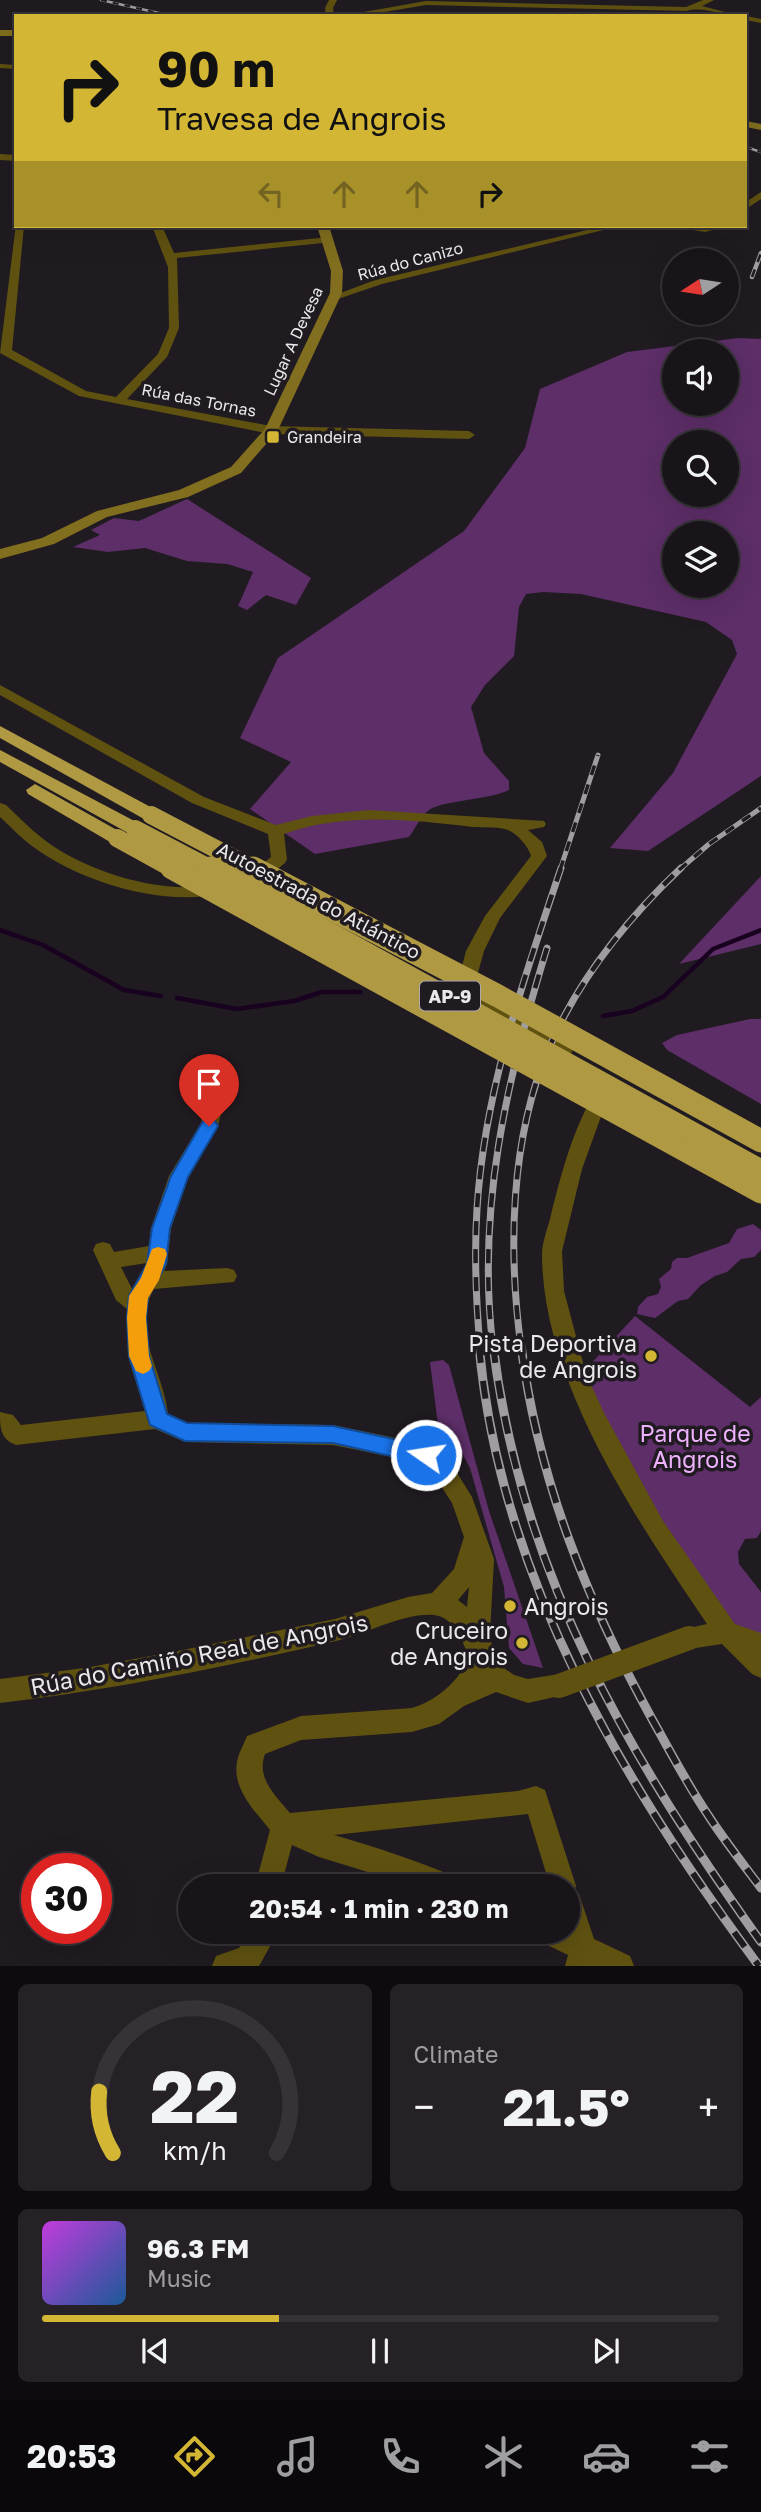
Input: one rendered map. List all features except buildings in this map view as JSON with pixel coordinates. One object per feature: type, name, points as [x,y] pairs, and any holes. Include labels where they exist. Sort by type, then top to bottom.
[{"type":"highway","name":"Autoestrada do Atlántico","points":[[0,731],[134,827],[498,996],[761,1141]]},
{"type":"highway","name":"Autoestrada do Atlántico","points":[[0,755],[489,1017],[761,1171]]},
{"type":"highway","points":[[0,769],[134,827],[761,1192]]},
{"type":"street","points":[[355,14],[426,3],[686,12],[710,0]]},
{"type":"street","points":[[697,7],[727,14]]},
{"type":"street","points":[[600,8],[612,14]]},
{"type":"street","points":[[370,11],[378,14]]},
{"type":"street","points":[[747,205],[761,194]]},
{"type":"street","points":[[19,228],[3,351],[83,394],[118,401]]},
{"type":"street","name":"Rúa das Tornas","points":[[118,401],[163,355],[174,328],[171,256],[158,228]]},
{"type":"street","name":"Lugar A Devesa","points":[[0,554],[48,541],[102,514],[183,494],[236,470],[271,430],[335,297],[338,277],[324,228]]},
{"type":"street","name":"Rúa do Canizo","points":[[335,297],[379,282],[607,228]]},
{"type":"street","points":[[171,256],[329,240]]},
{"type":"street","name":"Rúa das Tornas","points":[[118,401],[271,430],[469,435]]},
{"type":"street","points":[[0,690],[198,800],[276,831],[298,822],[383,814],[514,826],[538,824]]},
{"type":"street","points":[[0,808],[38,843],[94,875],[165,891],[199,893],[252,881],[279,859],[276,831]]},
{"type":"street","points":[[514,826],[536,846],[539,856],[493,916],[475,951],[465,989],[478,1001],[613,1079],[594,1110],[572,1169],[552,1251],[554,1291],[575,1374],[595,1418],[655,1528],[727,1632],[761,1667]]},
{"type":"street","points":[[157,1419],[156,1406],[139,1356],[139,1296],[149,1280],[158,1253],[161,1228],[179,1176],[209,1126],[212,1114],[206,1099]]},
{"type":"street","points":[[138,1307],[123,1294],[106,1255],[158,1253]]},
{"type":"street","points":[[149,1280],[227,1276]]},
{"type":"street","points":[[0,1421],[5,1422],[16,1435],[157,1419],[185,1432],[333,1435],[415,1452],[438,1462],[461,1497],[482,1559],[478,1634],[481,1658],[455,1699]]},
{"type":"street","points":[[474,1535],[472,1560],[461,1580],[437,1604],[453,1610],[463,1619],[471,1631],[486,1670],[507,1686],[530,1691],[559,1686],[690,1638],[727,1632],[761,1644]]},
{"type":"street","name":"Rúa do Camiño Real de Angrois","points":[[0,1691],[64,1685],[363,1624],[414,1605],[437,1604]]},
{"type":"street","points":[[415,1874],[319,1844],[284,1827],[253,1788],[250,1763],[256,1745],[301,1728],[412,1720],[430,1715],[455,1699],[497,1679]]},
{"type":"street","points":[[284,1827],[518,1804],[536,1799],[559,1874]]},
{"type":"street","points":[[271,1874],[284,1827]]},
{"type":"street","points":[[226,1966],[248,1959],[257,1944]]},
{"type":"street","points":[[565,1944],[581,1957],[620,1966]]},
{"type":"green space","points":[[738,338],[761,339],[761,776],[648,851],[610,848],[673,773],[737,654],[732,640],[706,622],[581,594],[526,594],[519,607],[514,656],[485,685],[471,707],[484,753],[509,781],[509,790],[429,810],[409,837],[315,854],[250,809],[291,762],[240,738],[278,658],[464,531],[525,448],[540,389],[627,352],[662,348],[662,416],[739,416],[739,339],[730,339]]},
{"type":"green space","points":[[187,499],[311,578],[296,605],[266,595],[247,610],[238,606],[253,572],[227,564],[187,561],[145,548],[108,552],[73,547],[100,535],[91,530],[114,518],[139,521]]},
{"type":"green space","points":[[761,876],[761,944],[679,964]]},
{"type":"green space","points":[[761,1019],[761,1104],[667,1050],[662,1043],[677,1035]]},
{"type":"green space","points":[[753,1224],[761,1230],[761,1250],[754,1257],[741,1259],[727,1272],[701,1285],[688,1299],[678,1301],[655,1318],[637,1314],[638,1307],[647,1297],[658,1294],[661,1287],[659,1279],[671,1269],[672,1262],[677,1258],[687,1258],[729,1243],[737,1229]]},
{"type":"green space","name":"Parque de Angrois","points":[[635,1316],[750,1407],[761,1397],[761,1531],[757,1538],[745,1539],[738,1552],[739,1564],[761,1592],[761,1638],[738,1628],[659,1527],[606,1428],[586,1378],[585,1370]]},
{"type":"green space","points":[[443,1360],[449,1365],[489,1511],[543,1668],[523,1664],[509,1648],[504,1587],[470,1468],[462,1453],[440,1441],[430,1362]]},
{"type":"waterway","points":[[0,930],[43,945],[124,990],[161,996]]},
{"type":"waterway","points":[[603,1016],[632,1011],[663,997],[713,949],[761,930]]},
{"type":"waterway","points":[[177,998],[237,1009],[294,1001],[322,992],[360,992]]},
{"type":"railway","points":[[101,0],[163,14]]},
{"type":"railway","points":[[747,147],[761,152]]},
{"type":"railway","points":[[752,277],[761,253]]},
{"type":"railway","points":[[560,870],[598,755]]},
{"type":"railway","points":[[679,870],[709,844],[761,808]]},
{"type":"railway","points":[[480,1347],[476,1226],[488,1122],[508,1036],[561,868]]},
{"type":"railway","points":[[521,1347],[514,1272],[516,1195],[526,1119],[536,1083],[561,1023],[590,974],[642,908],[681,868]]},
{"type":"railway","points":[[493,1347],[489,1296],[492,1195],[508,1095],[547,948]]},
{"type":"railway","points":[[479,1345],[491,1431],[512,1514],[541,1595],[576,1674],[616,1751],[661,1825],[759,1966]]},
{"type":"railway","points":[[493,1345],[507,1429],[528,1509],[555,1586],[588,1660],[667,1803],[761,1942]]},
{"type":"railway","points":[[521,1345],[529,1395],[553,1492],[568,1538],[606,1630],[693,1791],[720,1834],[761,1888]]},
{"type":"slow traffic","points":[[143,1366],[139,1356],[136,1318],[139,1296],[157,1264],[158,1254]]},
{"type":"place","name":"Grandeira","points":[[273,437]]},
{"type":"place","name":"Pista Deportiva de Angrois","points":[[651,1356]]},
{"type":"place","name":"Angrois","points":[[510,1606]]},
{"type":"place","name":"Cruceiro de Angrois","points":[[522,1643]]},
{"type":"route","points":[[209,1126],[179,1176],[170,1209],[161,1228],[157,1264],[139,1296],[136,1318],[139,1356],[156,1406],[157,1419],[185,1432],[333,1435],[426,1455]]}]
